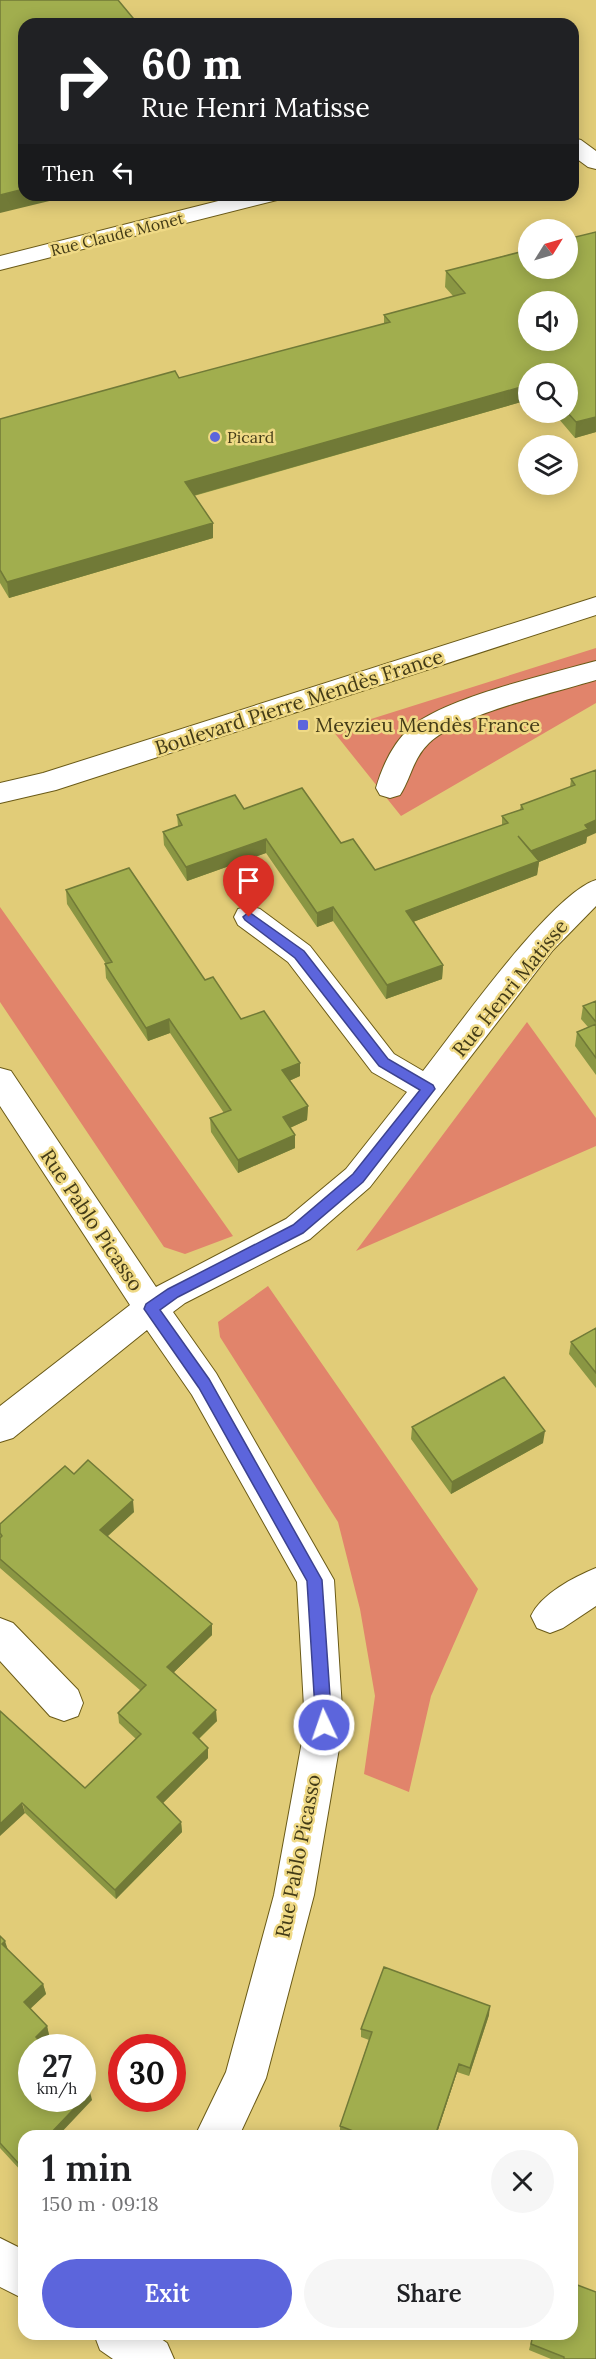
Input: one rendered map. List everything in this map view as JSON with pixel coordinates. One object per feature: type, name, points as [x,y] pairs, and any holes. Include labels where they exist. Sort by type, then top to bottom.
[{"type":"street","points":[[579,149],[596,162]]},
{"type":"street","name":"Rue Claude Monet","points":[[0,263],[244,201]]},
{"type":"street","name":"Boulevard Pierre Mendès France","points":[[0,793],[68,776],[596,606]]},
{"type":"street","points":[[390,788],[395,769],[420,735],[442,722],[596,670]]},
{"type":"street","name":"Rue Henri Matisse","points":[[0,1427],[173,1293],[298,1229],[358,1178],[542,942],[587,897],[596,891]]},
{"type":"street","points":[[249,917],[299,954],[383,1063],[429,1089]]},
{"type":"street","name":"Rue Pablo Picasso","points":[[0,1080],[151,1309],[204,1384],[315,1580],[324,1725],[294,1894],[245,2079],[219,2130]]},
{"type":"street","points":[[550,1616],[596,1585]]},
{"type":"street","points":[[0,1635],[64,1703]]},
{"type":"street","points":[[0,2260],[18,2273]]},
{"type":"shaded area","points":[[596,648],[596,703],[401,816],[333,731]]},
{"type":"shaded area","points":[[0,907],[233,1236],[185,1254],[164,1247],[0,1002]]},
{"type":"shaded area","points":[[527,1022],[596,1118],[596,1146],[356,1251]]},
{"type":"shaded area","points":[[268,1286],[478,1589],[431,1696],[409,1792],[364,1774],[375,1696],[360,1609],[338,1522],[220,1337],[218,1322]]},
{"type":"building","points":[[0,0],[118,0],[133,18],[18,18],[18,190],[0,195]]},
{"type":"building","points":[[596,232],[596,417],[578,422],[578,363],[518,363],[518,388],[185,482],[213,523],[7,582],[0,570],[0,419],[175,371],[179,378],[390,322],[384,315],[465,293],[446,271],[518,253],[518,279],[578,279],[578,236]]},
{"type":"building","points":[[596,770],[596,820],[585,825],[588,829],[531,851],[518,836],[539,861],[406,911],[443,965],[387,985],[333,907],[317,913],[266,839],[186,867],[163,832],[182,825],[177,815],[235,795],[244,809],[302,788],[341,843],[353,839],[375,870],[508,823],[502,816],[523,809],[521,805],[575,785],[571,779]]},
{"type":"building","points":[[129,868],[205,980],[213,977],[241,1019],[264,1011],[300,1063],[282,1070],[308,1106],[283,1117],[295,1135],[238,1160],[210,1118],[231,1110],[169,1019],[146,1028],[105,964],[112,962],[66,890]]},
{"type":"building","points":[[596,1001],[596,1022],[583,1006]]},
{"type":"building","points":[[596,1024],[596,1058],[577,1032]]},
{"type":"building","points":[[596,1328],[596,1373],[571,1342]]},
{"type":"building","points":[[504,1377],[545,1431],[452,1482],[412,1427]]},
{"type":"building","points":[[88,1460],[133,1500],[100,1530],[212,1624],[167,1667],[216,1710],[193,1733],[208,1748],[157,1797],[181,1822],[115,1890],[22,1803],[0,1824],[0,1711],[85,1788],[141,1734],[118,1713],[146,1685],[0,1559],[0,1538],[2,1536],[0,1524],[65,1466],[74,1474]]},
{"type":"building","points":[[0,1936],[5,1941],[2,1944],[43,1984],[24,2002],[47,2026],[39,2034],[18,2034],[18,2112],[71,2112],[54,2130],[18,2130],[18,2163],[0,2143]]},
{"type":"building","points":[[384,1967],[490,2006],[470,2068],[459,2064],[437,2130],[350,2130],[340,2126],[372,2032],[361,2029]]},
{"type":"building","points":[[578,2285],[596,2292],[596,2359],[564,2359],[564,2357],[531,2344],[532,2340],[578,2340]]},
{"type":"place","name":"Picard","points":[[215,437]]},
{"type":"place","name":"Meyzieu Mendès France","points":[[303,725]]},
{"type":"route","points":[[249,917],[299,954],[383,1063],[429,1089],[358,1178],[298,1229],[173,1293],[151,1309],[204,1384],[315,1580],[324,1725]]}]
